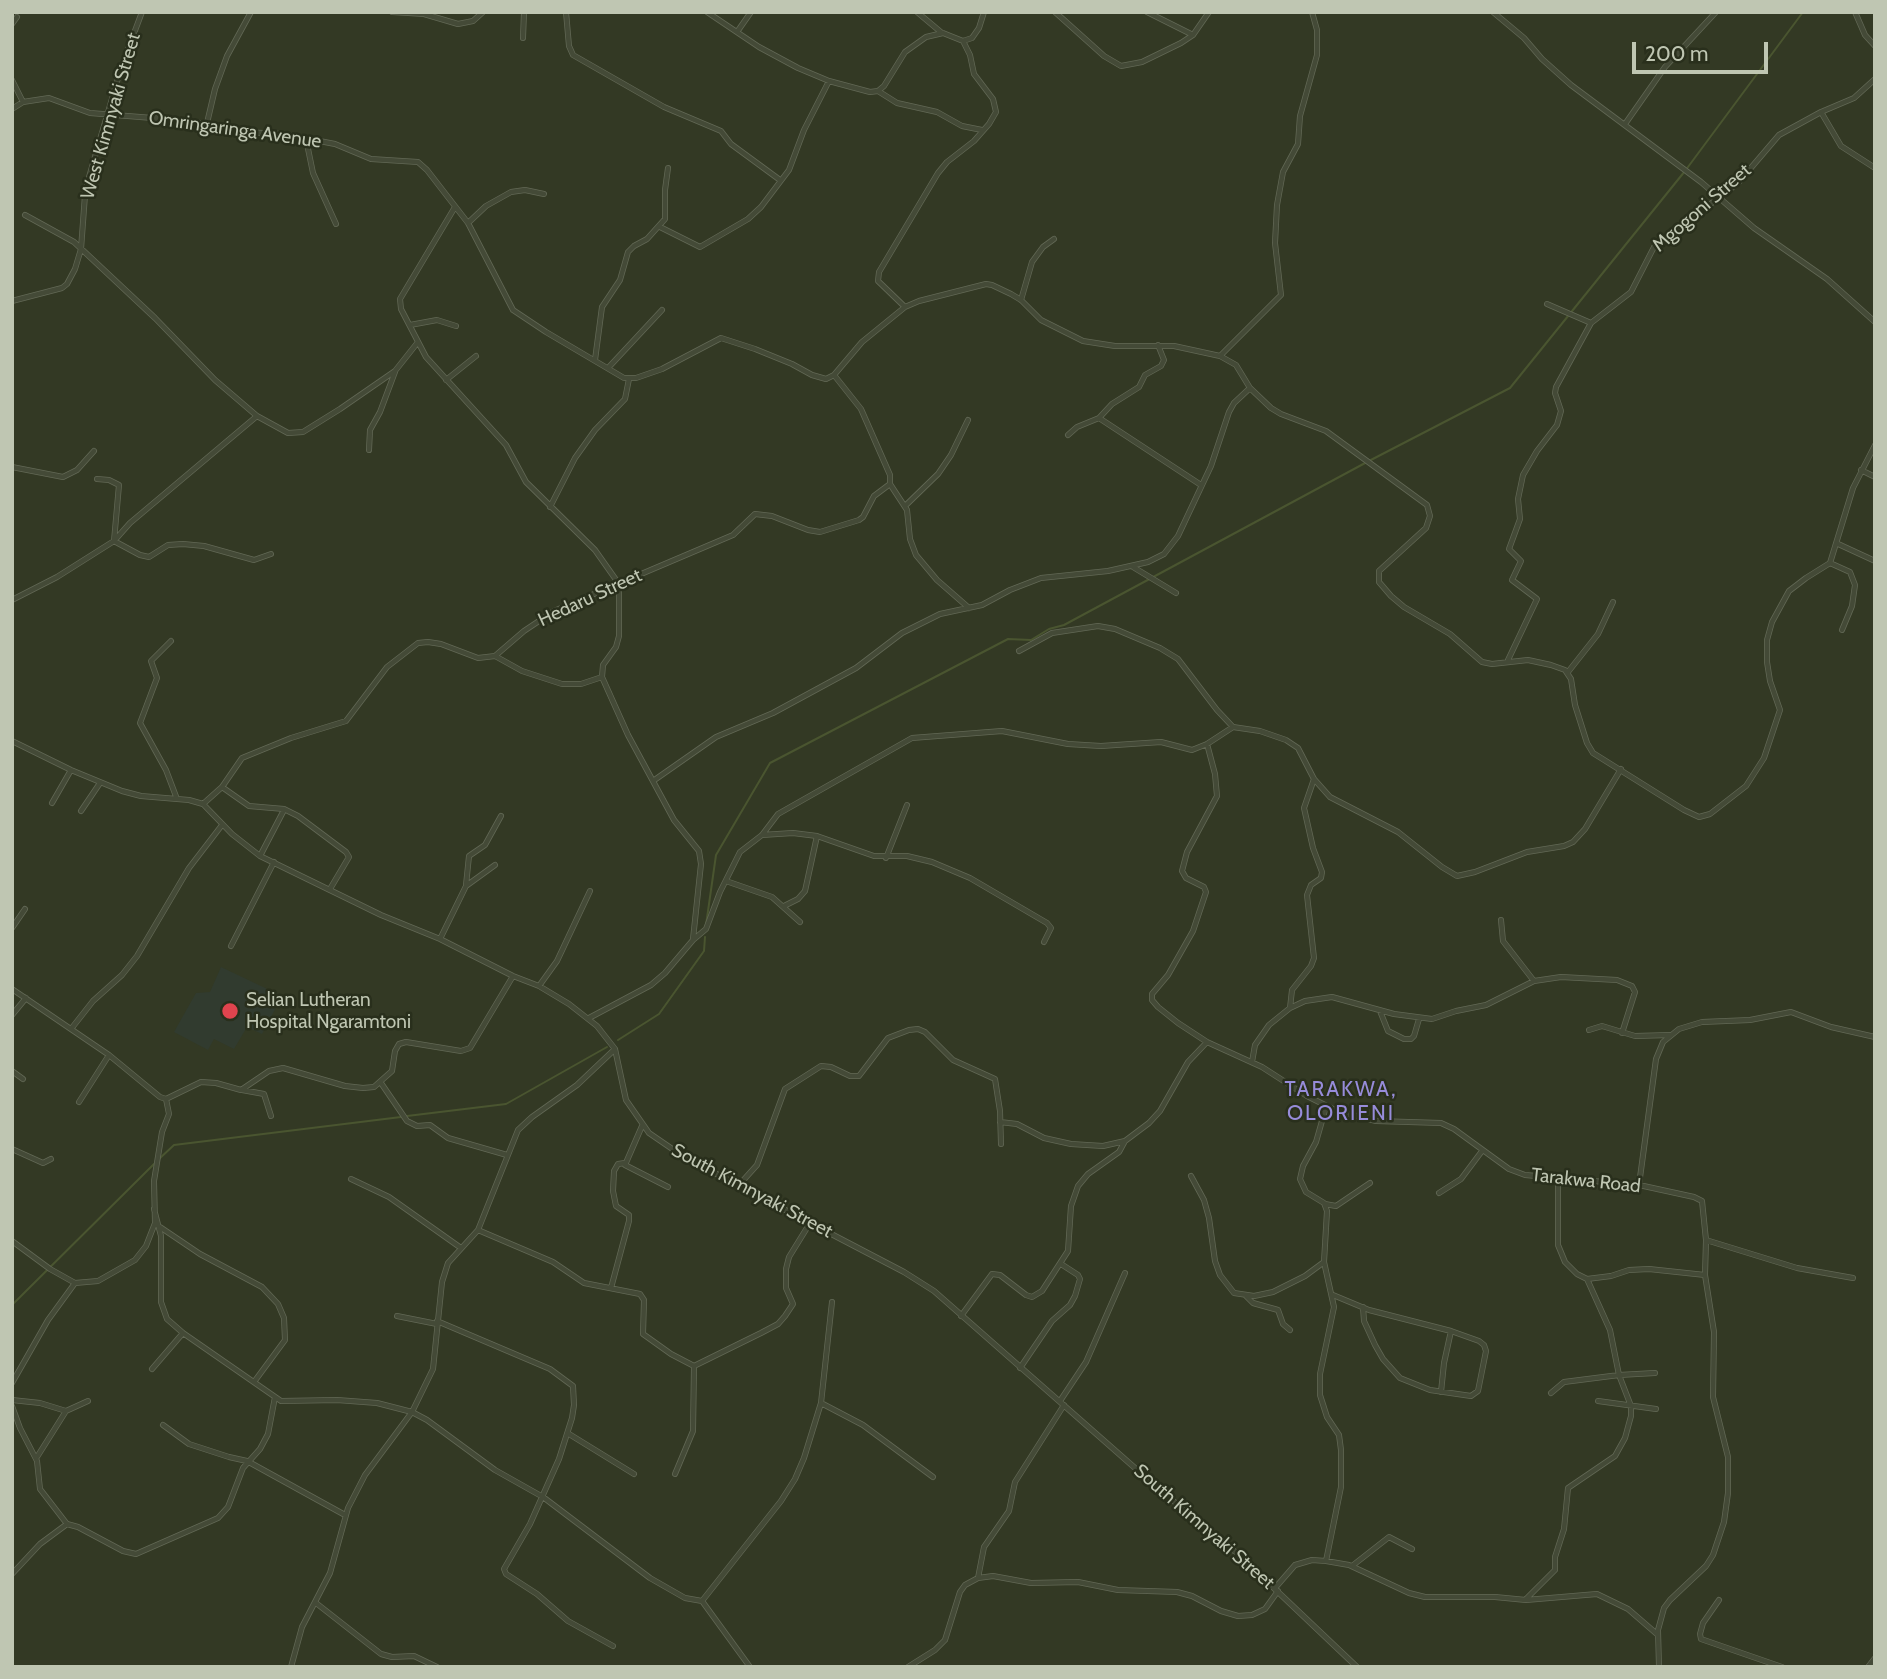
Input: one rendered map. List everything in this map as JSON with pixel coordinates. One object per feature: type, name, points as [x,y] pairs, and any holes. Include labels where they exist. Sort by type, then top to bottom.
[{"type":"street","name":"West Kimnyaki Street","points":[[13,299],[53,292],[67,285],[75,269],[81,249],[85,195],[121,68],[142,12]]},
{"type":"street","points":[[207,123],[227,56],[251,12]]},
{"type":"street","points":[[392,12],[424,14],[458,24],[473,21],[483,12]]},
{"type":"street","points":[[523,38],[524,12]]},
{"type":"street","points":[[566,12],[569,46],[573,55],[664,107],[722,131],[731,144],[780,180]]},
{"type":"street","points":[[707,12],[776,57],[829,81],[857,90],[878,91],[897,103],[937,112],[962,127],[982,130]]},
{"type":"street","points":[[737,32],[751,12]]},
{"type":"street","points":[[905,307],[878,281],[879,272],[938,173],[947,162],[969,146],[993,118],[996,105],[976,78],[963,41],[943,33],[917,12]]},
{"type":"street","points":[[963,41],[975,35],[984,12]]},
{"type":"street","points":[[1055,12],[1104,56],[1121,65],[1142,62],[1181,43],[1193,35],[1209,12]]},
{"type":"street","points":[[1147,12],[1193,35]]},
{"type":"street","points":[[1220,356],[1281,295],[1275,243],[1277,205],[1283,172],[1298,144],[1300,116],[1317,55],[1317,30],[1312,12]]},
{"type":"street","points":[[1493,12],[1524,38],[1542,59],[1571,85],[1625,124],[1754,228],[1827,279],[1875,322]]},
{"type":"street","points":[[1625,124],[1665,67],[1716,12]]},
{"type":"street","points":[[1855,12],[1865,36],[1875,46]]},
{"type":"street","points":[[12,24],[17,17]]},
{"type":"street","points":[[878,91],[911,47],[926,37],[943,33]]},
{"type":"street","name":"Mgogoni Street","points":[[1508,661],[1537,599],[1512,582],[1521,561],[1509,547],[1520,519],[1518,499],[1523,475],[1537,451],[1558,425],[1561,411],[1555,393],[1556,387],[1591,323],[1631,292],[1654,247],[1738,183],[1779,135],[1854,98],[1875,79]]},
{"type":"street","points":[[12,80],[23,102],[12,109]]},
{"type":"street","points":[[660,227],[693,245],[703,246],[748,219],[761,207],[792,163],[804,130],[829,81]]},
{"type":"street","name":"Omringaringa Avenue","points":[[23,102],[49,98],[81,111],[207,123],[243,132],[275,133],[335,144],[371,159],[418,162],[468,223],[513,310],[537,327],[629,379]]},
{"type":"street","points":[[1821,112],[1841,146],[1875,168]]},
{"type":"street","points":[[306,139],[314,175],[336,224]]},
{"type":"street","points":[[595,360],[602,307],[620,280],[628,252],[647,239],[665,219],[664,190],[668,168]]},
{"type":"street","points":[[468,223],[486,206],[511,192],[525,190],[544,194]]},
{"type":"street","points":[[455,207],[400,299],[401,309],[426,357],[506,445],[526,482],[595,550],[619,584],[619,636],[603,665],[601,677],[628,735],[674,820],[699,851],[701,864],[693,940]]},
{"type":"street","points":[[25,215],[69,239],[155,318],[215,380],[257,415],[288,433],[303,432],[395,371],[418,342]]},
{"type":"street","points":[[1021,300],[1032,262],[1054,239]]},
{"type":"street","points":[[550,508],[575,458],[595,430],[625,399],[629,379],[662,369],[721,338],[774,356],[812,375],[827,379],[834,375],[862,342],[905,307],[986,284],[1003,289],[1021,300],[1041,320],[1083,341],[1115,346],[1158,345],[1190,348],[1220,356],[1236,365],[1250,388],[1271,408],[1326,431],[1427,505],[1430,516],[1426,528],[1380,568],[1379,582],[1384,590],[1404,607],[1444,630],[1482,662],[1541,662],[1559,667],[1568,673],[1574,705],[1592,753],[1699,817],[1710,814],[1746,786],[1764,758],[1780,710],[1767,662],[1767,640],[1772,622],[1789,591],[1830,563],[1853,488],[1875,445]]},
{"type":"street","points":[[1547,303],[1591,323]]},
{"type":"street","points":[[608,368],[662,310]]},
{"type":"street","points":[[410,325],[437,320],[456,326]]},
{"type":"street","points":[[1068,435],[1077,427],[1099,418],[1112,404],[1139,387],[1145,375],[1161,366],[1164,360],[1158,345]]},
{"type":"street","points":[[446,380],[476,356]]},
{"type":"street","points":[[369,450],[370,430],[380,412],[395,371]]},
{"type":"street","points":[[834,375],[861,409],[873,433],[890,475],[890,484],[905,506],[910,538],[916,555],[937,580],[970,608]]},
{"type":"street","points":[[653,780],[716,737],[773,713],[863,664],[911,628],[940,614],[982,605],[1041,578],[1092,575],[1156,559],[1173,544],[1216,453],[1229,412],[1234,403],[1250,388]]},
{"type":"street","points":[[12,600],[57,577],[114,541],[131,523],[257,415]]},
{"type":"street","points":[[1099,418],[1201,485]]},
{"type":"street","points":[[905,506],[938,474],[951,455],[968,420]]},
{"type":"street","points":[[12,467],[63,477],[77,470],[94,451]]},
{"type":"street","points":[[1861,470],[1875,477]]},
{"type":"street","points":[[97,479],[114,481],[120,486],[114,541]]},
{"type":"street","name":"Hedaru Street","points":[[495,656],[524,631],[554,611],[673,558],[733,535],[755,514],[783,519],[813,532],[827,532],[863,517],[874,496],[890,484]]},
{"type":"street","points":[[114,541],[145,557],[173,544],[204,546],[254,560],[271,554]]},
{"type":"street","points":[[1836,543],[1875,561]]},
{"type":"street","points":[[1830,563],[1850,572],[1855,585],[1852,606],[1842,630]]},
{"type":"street","points":[[1132,566],[1176,593]]},
{"type":"street","points":[[1568,673],[1598,634],[1613,602]]},
{"type":"street","points":[[1019,651],[1052,633],[1098,626],[1123,631],[1178,659],[1233,727]]},
{"type":"street","points":[[171,641],[151,661],[157,678],[140,723],[166,770],[177,799]]},
{"type":"street","points":[[12,741],[100,783],[141,796],[203,804],[222,787],[242,758],[291,738],[346,721],[387,667],[418,643],[441,644],[478,658],[495,656],[522,671],[562,684],[581,684],[601,677]]},
{"type":"street","points":[[589,1018],[651,985],[706,929],[740,852],[762,835],[772,820],[787,808],[912,737],[1002,730],[1078,745],[1161,742],[1192,750],[1207,744],[1233,727],[1271,734],[1293,744],[1302,752],[1314,779],[1331,797],[1398,832],[1451,874],[1464,876],[1517,855],[1573,842],[1585,830],[1621,769]]},
{"type":"street","name":"Tarakwa Road","points":[[1207,744],[1218,791],[1187,852],[1182,871],[1186,878],[1204,887],[1206,892],[1193,932],[1173,967],[1151,996],[1158,1007],[1208,1042],[1252,1062],[1326,1107],[1367,1120],[1441,1124],[1454,1129],[1509,1169],[1525,1175],[1639,1185],[1700,1198],[1706,1240],[1705,1275],[1714,1332],[1713,1397],[1729,1468],[1726,1509],[1713,1555],[1706,1566],[1670,1600],[1659,1623],[1659,1667]]},
{"type":"street","points":[[52,803],[71,770]]},
{"type":"street","points":[[1290,1008],[1292,990],[1314,958],[1307,895],[1311,885],[1321,878],[1322,872],[1313,848],[1304,808],[1314,779]]},
{"type":"street","points":[[81,811],[100,783]]},
{"type":"street","points":[[222,787],[249,806],[284,810],[298,816],[348,855],[330,889]]},
{"type":"street","name":"South Kimnyaki Street","points":[[203,804],[222,825],[260,856],[381,915],[440,939],[513,976],[539,986],[589,1018],[615,1049],[626,1100],[642,1126],[684,1157],[915,1278],[934,1291],[1277,1590],[1357,1667]]},
{"type":"street","points":[[886,858],[907,805]]},
{"type":"street","points":[[260,856],[284,810]]},
{"type":"street","points":[[440,939],[466,886],[469,856],[485,845],[501,816]]},
{"type":"street","points":[[71,1029],[93,1001],[122,975],[137,956],[189,867],[222,825]]},
{"type":"street","points":[[762,835],[793,833],[817,836],[874,856],[921,858],[970,878],[1047,923],[1051,928],[1044,942]]},
{"type":"street","points":[[784,906],[799,899],[805,891],[817,836]]},
{"type":"street","points":[[231,946],[274,862]]},
{"type":"street","points":[[466,886],[495,865]]},
{"type":"street","points":[[726,881],[772,897],[800,922]]},
{"type":"street","points":[[539,986],[557,961],[590,891]]},
{"type":"street","points":[[12,928],[25,909]]},
{"type":"street","points":[[1501,920],[1503,941],[1534,981]]},
{"type":"street","points":[[241,1090],[269,1071],[283,1068],[355,1088],[369,1088],[380,1083],[392,1071],[395,1051],[399,1044],[406,1042],[461,1051],[470,1048],[513,976]]},
{"type":"street","points":[[1252,1062],[1255,1045],[1263,1032],[1290,1008],[1314,999],[1332,998],[1380,1011],[1432,1019],[1486,1005],[1534,981],[1572,977],[1617,980],[1630,984],[1634,992],[1622,1033]]},
{"type":"street","points":[[12,989],[109,1055],[160,1097],[166,1099],[201,1082],[216,1083],[264,1094],[271,1116]]},
{"type":"street","points":[[12,1015],[26,998]]},
{"type":"street","points":[[1380,1011],[1388,1031],[1404,1039],[1411,1039],[1419,1019]]},
{"type":"street","points":[[1639,1185],[1656,1059],[1663,1042],[1670,1035],[1689,1024],[1750,1020],[1791,1012],[1831,1027],[1875,1037]]},
{"type":"street","points":[[1589,1030],[1602,1026],[1635,1036],[1670,1035]]},
{"type":"street","points":[[739,1185],[757,1165],[785,1089],[821,1066],[831,1067],[850,1076],[859,1076],[888,1038],[909,1030],[918,1029],[925,1032],[953,1060],[995,1079],[1001,1144]]},
{"type":"street","points":[[1000,1122],[1017,1124],[1044,1138],[1071,1144],[1103,1146],[1125,1140],[1149,1123],[1160,1111],[1188,1062],[1208,1042]]},
{"type":"street","points":[[291,1667],[302,1627],[330,1573],[345,1515],[365,1475],[412,1412],[433,1369],[444,1270],[478,1230],[507,1155],[523,1124],[577,1084],[615,1049]]},
{"type":"street","points":[[79,1102],[109,1055]]},
{"type":"street","points":[[12,1071],[23,1079]]},
{"type":"street","points":[[380,1083],[407,1121],[417,1126],[430,1125],[453,1140],[507,1155]]},
{"type":"street","points":[[12,1241],[50,1269],[75,1283],[98,1281],[135,1260],[150,1237],[155,1223],[154,1181],[160,1143],[169,1114],[166,1099]]},
{"type":"street","points":[[1326,1107],[1316,1142],[1303,1166],[1300,1178],[1306,1192],[1324,1203],[1339,1205],[1370,1183]]},
{"type":"street","points":[[625,1163],[642,1126]]},
{"type":"street","points":[[961,1316],[992,1273],[1000,1275],[1026,1295],[1032,1297],[1042,1291],[1068,1251],[1071,1206],[1078,1186],[1088,1174],[1119,1152],[1125,1140]]},
{"type":"street","points":[[12,1149],[43,1163],[51,1159]]},
{"type":"street","points":[[1439,1193],[1461,1179],[1482,1151]]},
{"type":"street","points":[[611,1288],[630,1219],[629,1215],[616,1206],[613,1191],[614,1171],[620,1163],[625,1163]]},
{"type":"street","points":[[625,1163],[628,1168],[668,1187]]},
{"type":"street","points":[[1191,1176],[1200,1190],[1206,1209],[1220,1275],[1230,1290],[1246,1296],[1252,1303],[1278,1310],[1283,1324],[1290,1330]]},
{"type":"street","points":[[1558,1178],[1558,1245],[1565,1262],[1577,1274],[1587,1279],[1637,1269],[1705,1275]]},
{"type":"street","points":[[351,1179],[389,1197],[461,1248]]},
{"type":"street","points":[[1324,1203],[1328,1217],[1324,1262],[1333,1295],[1333,1319],[1319,1385],[1324,1411],[1339,1434],[1340,1487],[1326,1561]]},
{"type":"street","points":[[154,1209],[160,1226],[160,1302],[167,1319],[183,1333],[275,1398],[285,1401],[337,1400],[377,1403],[412,1412],[427,1420],[495,1470],[543,1497],[650,1578],[685,1598],[702,1601],[750,1667]]},
{"type":"street","points":[[694,1366],[778,1324],[785,1316],[793,1304],[786,1288],[789,1257],[810,1223]]},
{"type":"street","points":[[160,1226],[200,1254],[267,1290],[278,1304],[284,1318],[285,1340],[254,1382]]},
{"type":"street","points":[[478,1230],[553,1262],[584,1283],[636,1293],[643,1297],[643,1334],[694,1366]]},
{"type":"street","points":[[1706,1240],[1797,1268],[1853,1278]]},
{"type":"street","points":[[1246,1296],[1273,1292],[1305,1276],[1324,1262]]},
{"type":"street","points":[[1020,1368],[1052,1321],[1070,1305],[1075,1296],[1080,1282],[1078,1275],[1061,1264]]},
{"type":"street","points":[[978,1578],[984,1547],[1009,1511],[1014,1482],[1086,1362],[1125,1273]]},
{"type":"street","points":[[1526,1600],[1553,1574],[1564,1529],[1568,1488],[1615,1455],[1629,1428],[1631,1406],[1619,1375],[1610,1330],[1587,1279]]},
{"type":"street","points":[[12,1383],[48,1320],[75,1283]]},
{"type":"street","points":[[1333,1295],[1363,1307],[1479,1341],[1486,1351],[1480,1385],[1475,1394],[1441,1392],[1410,1384],[1391,1370],[1367,1331],[1363,1307]]},
{"type":"street","points":[[702,1601],[774,1511],[795,1479],[821,1403],[832,1302]]},
{"type":"street","points":[[397,1316],[437,1323],[502,1347],[568,1380],[573,1386],[575,1405],[569,1434],[530,1524],[504,1567],[505,1573],[537,1594],[576,1627],[613,1646]]},
{"type":"street","points":[[1441,1392],[1451,1331]]},
{"type":"street","points":[[152,1369],[183,1333]]},
{"type":"street","points":[[676,1474],[694,1427],[694,1366]]},
{"type":"street","points":[[1551,1393],[1564,1382],[1655,1373]]},
{"type":"street","points":[[12,1406],[36,1458],[40,1489],[67,1524],[131,1554],[223,1514],[247,1461],[260,1449],[268,1434],[275,1398]]},
{"type":"street","points":[[12,1399],[66,1410]]},
{"type":"street","points":[[36,1458],[66,1410],[88,1401]]},
{"type":"street","points":[[1598,1401],[1656,1409]]},
{"type":"street","points":[[821,1403],[863,1425],[933,1477]]},
{"type":"street","points":[[163,1425],[189,1444],[247,1461],[345,1515]]},
{"type":"street","points":[[569,1434],[634,1475]]},
{"type":"street","points":[[12,1574],[40,1544],[67,1524]]},
{"type":"street","points":[[1352,1566],[1389,1537],[1412,1549]]},
{"type":"street","points":[[908,1667],[935,1650],[945,1640],[960,1592],[978,1578],[993,1576],[1031,1583],[1077,1582],[1118,1590],[1177,1592],[1238,1616],[1252,1615],[1265,1609],[1295,1565],[1312,1560],[1352,1566],[1409,1593],[1425,1597],[1482,1596],[1526,1600],[1597,1594],[1628,1609],[1658,1635]]},
{"type":"street","points":[[1719,1600],[1703,1623],[1701,1639],[1782,1667]]},
{"type":"street","points":[[316,1603],[381,1654],[392,1657],[414,1656],[437,1667]]},
{"type":"street","points":[[1868,1667],[1875,1658]]},
{"type":"shaded area","name":"Selian Lutheran Hospital Ngaramtoni","points":[[221,967],[282,996],[262,1034],[247,1027],[234,1049],[214,1039],[208,1050],[174,1032],[196,993],[210,992]]},
{"type":"waterway","points":[[706,925],[716,855],[770,763],[1008,639],[1031,640],[1049,629],[1064,625],[1510,388],[1685,171],[1803,12]]},
{"type":"waterway","points":[[618,1040],[659,1014],[704,951],[705,937]]},
{"type":"waterway","points":[[407,1116],[506,1104],[607,1047]]},
{"type":"waterway","points":[[159,1159],[174,1145],[401,1117]]},
{"type":"waterway","points":[[12,1305],[155,1163]]},
{"type":"place","name":"Selian Lutheran Hospital Ngaramtoni","points":[[230,1011]]},
{"type":"district","name":"TARAKWA, OLORIENI","points":[[1341,1102]]}]
